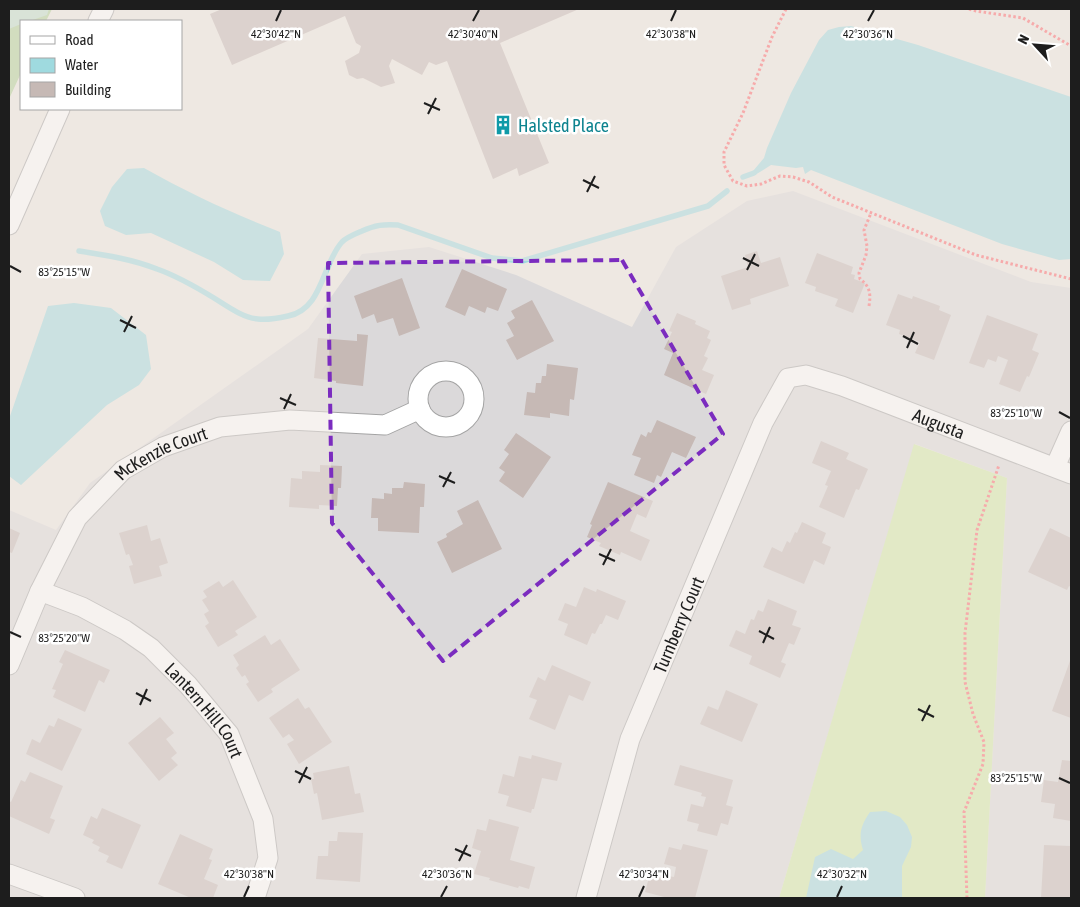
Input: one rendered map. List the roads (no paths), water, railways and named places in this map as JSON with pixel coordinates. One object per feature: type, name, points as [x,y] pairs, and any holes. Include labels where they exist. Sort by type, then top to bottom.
[{"type":"street","points":[[9,226],[60,110]]},
{"type":"street","name":"Augusta","points":[[806,375],[842,386],[1063,470]]},
{"type":"street","name":"Turnberry Court","points":[[586,898],[630,739],[763,423],[788,378],[806,375]]},
{"type":"street","name":"McKenzie Court","points":[[9,665],[40,591],[77,518],[123,470],[163,447],[220,427],[290,420],[385,426],[420,409]]},
{"type":"street","points":[[1063,470],[1071,431]]},
{"type":"street","name":"Lantern Hill Court","points":[[40,591],[82,608],[125,630],[151,648],[188,685],[229,734],[263,819],[268,858],[256,898]]},
{"type":"street","points":[[9,874],[75,898]]},
{"type":"water","points":[[851,26],[918,45],[1071,97],[1071,259],[1059,260],[1002,244],[811,170],[805,174],[803,167],[771,165],[755,175],[753,171],[764,158],[791,93],[819,40],[828,30]]},
{"type":"water","points":[[144,168],[211,203],[280,232],[284,254],[270,281],[243,280],[214,262],[151,233],[126,235],[105,226],[100,211],[112,187],[127,169]]},
{"type":"water","points":[[74,303],[111,308],[146,335],[151,369],[139,385],[107,405],[21,485],[9,476],[9,419],[48,306]]},
{"type":"water","points":[[886,811],[900,817],[907,825],[912,837],[911,847],[902,866],[902,898],[806,898],[815,857],[831,849],[853,859],[863,850],[861,830],[870,812]]},
{"type":"waterway","points":[[743,177],[754,173]]},
{"type":"waterway","points":[[79,251],[148,266],[186,282],[241,314],[252,318],[269,319],[300,312],[308,305],[321,285],[335,251],[342,242],[371,227],[398,225],[492,258],[522,261],[708,206],[727,191]]},
{"type":"place","name":"Halsted Place","points":[[503,125]]}]
